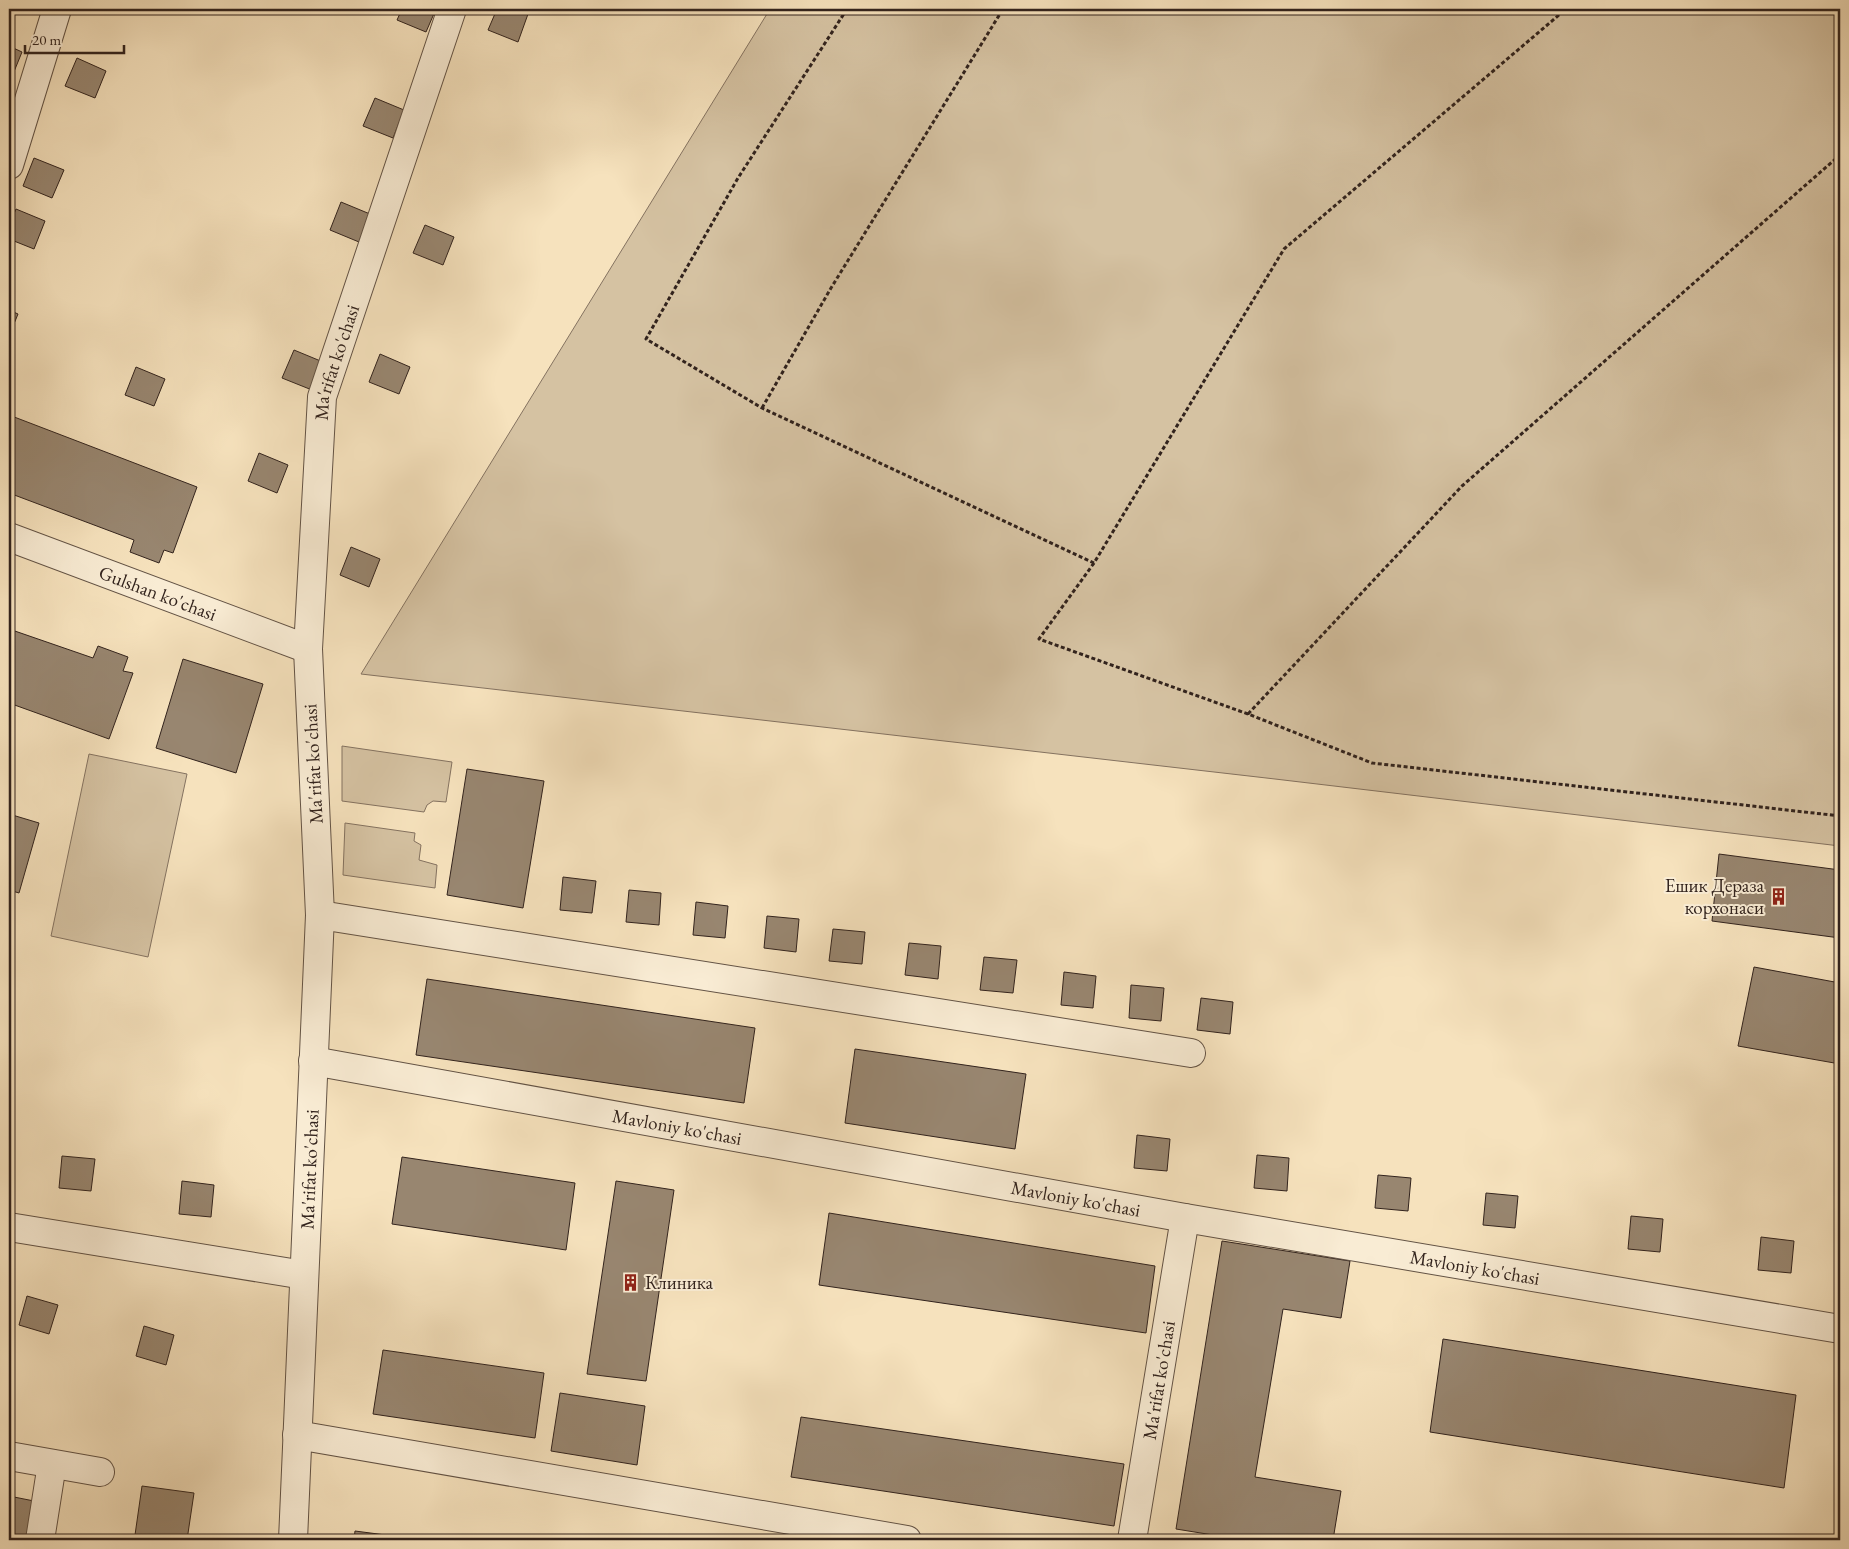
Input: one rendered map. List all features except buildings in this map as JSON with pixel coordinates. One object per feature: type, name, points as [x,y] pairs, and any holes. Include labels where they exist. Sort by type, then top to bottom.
[{"type":"street","points":[[11,152],[58,9]]},
{"type":"street","name":"Ma'rifat ko'chasi","points":[[293,1540],[320,915],[308,649],[322,397],[452,9]]},
{"type":"street","name":"Gulshan ko'chasi","points":[[9,537],[308,649]]},
{"type":"street","points":[[320,915],[1191,1053]]},
{"type":"street","name":"Mavloniy ko'chasi","points":[[313,1061],[1185,1218],[1840,1329]]},
{"type":"street","name":"Ma'rifat ko'chasi","points":[[1132,1540],[1185,1218]]},
{"type":"street","points":[[9,1227],[304,1275]]},
{"type":"street","points":[[297,1435],[907,1540]]},
{"type":"street","points":[[9,1456],[100,1472]]},
{"type":"street","points":[[40,1540],[52,1464]]},
{"type":"path","points":[[847,9],[738,178],[646,338],[762,408],[1094,563]]},
{"type":"path","points":[[762,408],[831,288],[1003,9]]},
{"type":"path","points":[[1566,9],[1284,249],[1094,563],[1039,639],[1248,714],[1372,763],[1840,816]]},
{"type":"path","points":[[1248,714],[1462,486],[1840,155]]},
{"type":"shaded area","points":[[770,9],[1840,9],[1840,846],[361,674]]},
{"type":"shaded area","points":[[342,746],[452,762],[446,802],[433,801],[427,805],[424,812],[342,801]]},
{"type":"shaded area","points":[[89,754],[187,774],[148,957],[51,936]]},
{"type":"shaded area","points":[[345,823],[415,833],[414,841],[421,845],[419,860],[437,865],[435,888],[343,875]]},
{"type":"place","name":"Ешик Дераза корхонаси","points":[[1778,896]]},
{"type":"place","name":"Клиника","points":[[631,1282]]}]
